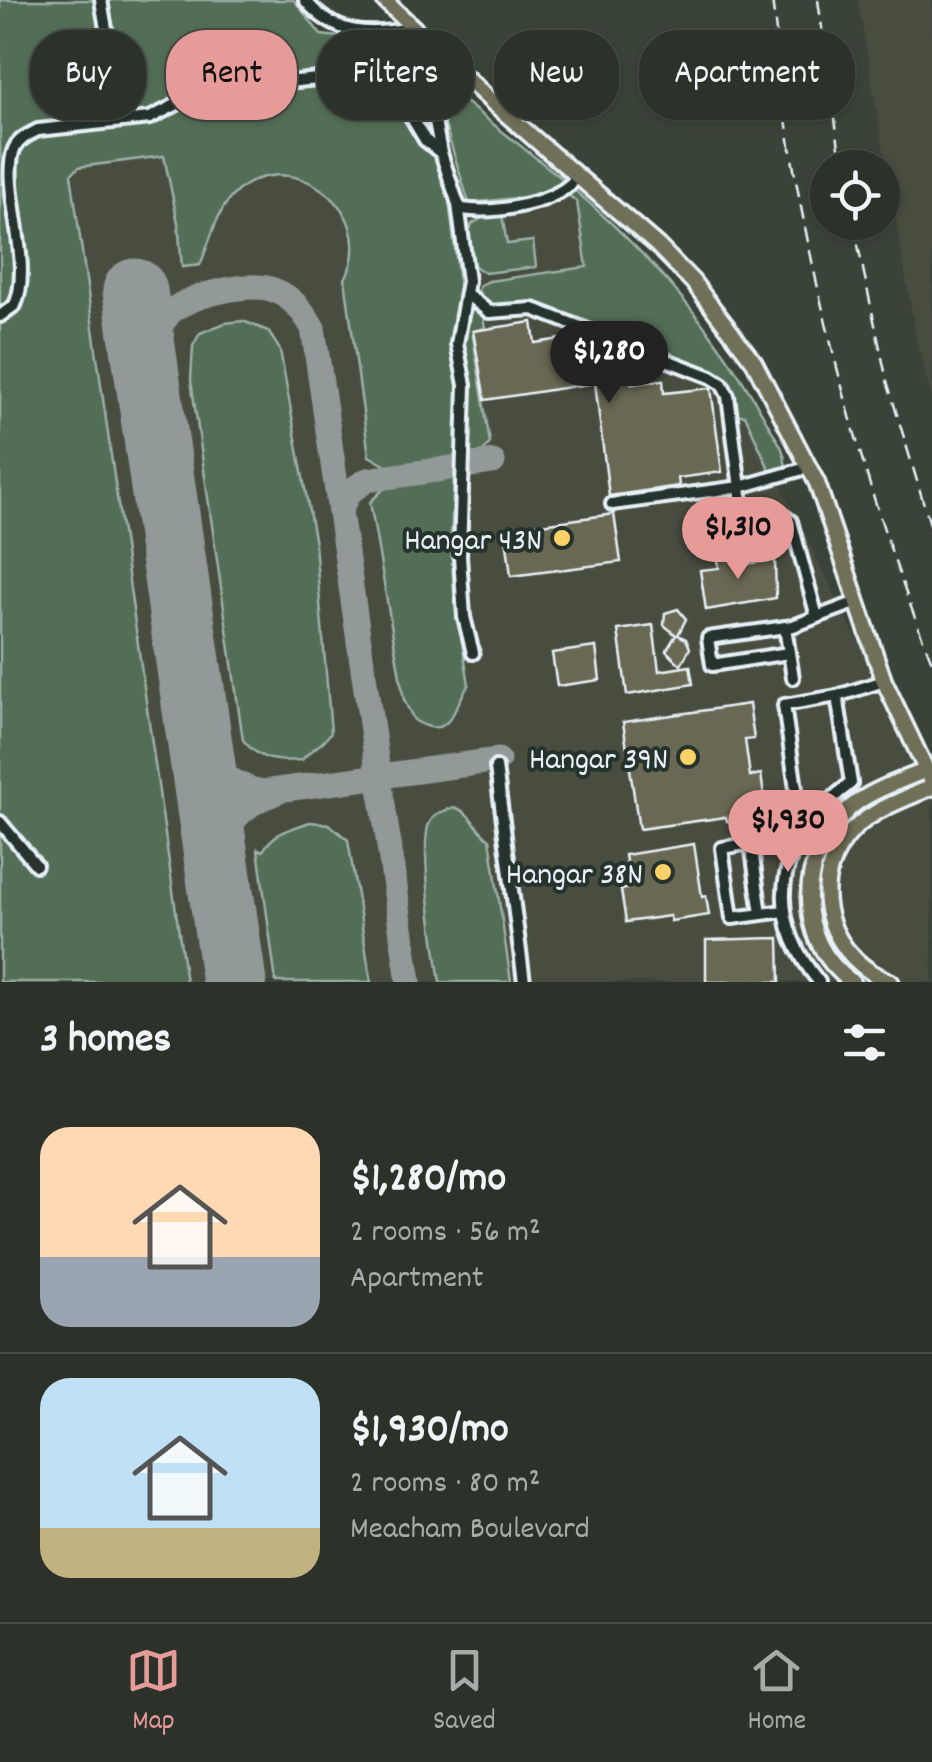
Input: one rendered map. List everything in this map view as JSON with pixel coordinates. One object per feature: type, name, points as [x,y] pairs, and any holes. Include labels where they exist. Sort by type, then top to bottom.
[{"type":"main road","points":[[390,2],[412,28],[658,246],[693,282],[754,362],[810,467],[884,682],[930,780]]},
{"type":"main road","points":[[852,982],[836,970],[817,941],[806,898],[814,858],[830,827],[854,804],[930,780]]},
{"type":"main road","points":[[891,982],[849,957],[834,934],[826,897],[832,864],[846,838],[865,819],[930,780]]},
{"type":"lane","points":[[100,0],[122,121]]},
{"type":"lane","points":[[305,0],[329,24],[351,32],[386,33],[412,28]]},
{"type":"lane","points":[[0,316],[15,305],[21,274],[11,171],[15,148],[22,138],[38,130],[150,118],[195,95],[214,90],[336,80],[398,95],[425,140],[441,154]]},
{"type":"lane","points":[[435,120],[441,154],[462,207],[468,295],[457,344],[465,385],[462,585],[464,617],[473,653]]},
{"type":"lane","points":[[462,207],[549,200],[578,176]]},
{"type":"lane","points":[[468,295],[489,312],[533,309],[716,379],[728,396],[744,518],[781,514],[791,521],[817,617]]},
{"type":"lane","points":[[612,504],[740,486],[810,467]]},
{"type":"lane","points":[[790,653],[712,665],[708,638],[786,627],[857,602]]},
{"type":"lane","points":[[786,627],[793,678]]},
{"type":"lane","points":[[802,831],[784,705],[837,696],[884,682]]},
{"type":"lane","points":[[819,982],[801,960],[784,912],[786,870],[802,831],[835,795],[852,783],[837,696]]},
{"type":"lane","points":[[496,767],[524,982]]},
{"type":"lane","points":[[0,822],[36,865]]},
{"type":"lane","points":[[761,914],[751,843],[722,848],[732,918],[784,912]]},
{"type":"shaded area","points":[[0,0],[294,0],[317,30],[317,120],[474,120],[474,114],[610,226],[685,306],[740,404],[932,791],[932,982],[0,982]]},
{"type":"shaded area","points":[[858,0],[932,0],[932,397],[917,342],[899,240],[900,150],[884,150]]},
{"type":"green space","points":[[0,0],[294,0],[317,30],[317,120],[430,120],[449,200],[460,291],[451,340],[461,385],[459,459],[390,468],[369,456],[345,279],[353,252],[350,227],[338,205],[320,188],[298,178],[274,176],[250,182],[224,207],[200,265],[182,267],[178,223],[164,156],[79,167],[71,174],[186,982],[0,982]]},
{"type":"green space","points":[[474,109],[564,180],[564,185],[556,192],[469,203],[444,122],[474,120]]},
{"type":"green space","points":[[572,188],[656,268],[705,327],[780,444],[785,460],[781,471],[771,473],[745,415],[737,415],[734,396],[719,374],[529,302],[488,306],[478,291],[480,285],[489,281],[587,267],[577,202],[567,194]]},
{"type":"green space","points":[[502,215],[507,244],[533,241],[536,267],[485,273],[470,263],[466,241],[472,224]]},
{"type":"green space","points":[[474,304],[482,310],[485,328],[472,331],[490,443],[480,456],[473,456],[468,449],[470,385],[462,336]]},
{"type":"green space","points":[[243,321],[268,331],[280,350],[315,544],[331,732],[302,760],[269,759],[243,740],[191,380],[193,346],[200,333]]},
{"type":"green space","points":[[454,474],[454,592],[469,685],[450,719],[436,727],[414,720],[404,700],[370,502],[389,484]]},
{"type":"green space","points":[[457,808],[490,839],[511,982],[440,982],[429,899],[427,833],[435,816]]},
{"type":"green space","points":[[310,822],[329,824],[348,840],[371,982],[276,982],[258,849],[263,851],[277,835]]},
{"type":"building","points":[[532,322],[535,343],[580,336],[590,340],[592,354],[616,350],[616,357],[628,355],[632,384],[663,380],[664,393],[711,388],[722,472],[678,478],[679,486],[609,496],[595,383],[485,400],[473,331]]},
{"type":"building","name":"Hangar 43N","points":[[614,514],[621,562],[511,576],[505,529]]},
{"type":"building","points":[[735,549],[737,565],[775,560],[776,598],[706,610],[700,570],[719,568],[717,552]]},
{"type":"building","points":[[678,609],[686,619],[678,635],[686,639],[690,648],[681,665],[666,651],[676,635],[664,625],[665,613]]},
{"type":"building","points":[[653,625],[659,671],[690,666],[693,684],[627,695],[618,630]]},
{"type":"building","points":[[596,647],[600,680],[557,686],[552,653]]},
{"type":"building","name":"Hangar 39N","points":[[749,704],[754,739],[745,740],[750,776],[761,774],[766,811],[742,814],[742,819],[727,821],[726,817],[639,829],[623,722]]},
{"type":"building","name":"Hangar 38N","points":[[694,844],[702,897],[706,896],[709,915],[626,922],[621,890],[630,888],[625,855]]},
{"type":"building","points":[[779,938],[780,982],[706,982],[706,940]]},
{"type":"taxiway","points":[[150,395],[153,352],[163,321],[188,301],[231,289],[267,288],[294,303],[313,328],[409,982]]},
{"type":"taxiway","points":[[340,511],[349,492],[367,480],[493,462]]},
{"type":"taxiway","points":[[197,727],[204,751],[218,771],[263,792],[498,760]]},
{"type":"taxiway","points":[[220,882],[219,853],[229,828],[247,807],[273,794]]},
{"type":"runway","points":[[135,291],[234,982]]},
{"type":"railway","points":[[772,0],[792,158],[833,350],[867,477],[932,662]]},
{"type":"railway","points":[[818,0],[839,150]]},
{"type":"railway","points":[[857,240],[887,381],[932,531]]},
{"type":"place","name":"Hangar 43N","points":[[562,538]]},
{"type":"place","name":"Hangar 39N","points":[[688,757]]},
{"type":"place","name":"Hangar 38N","points":[[663,872]]}]
